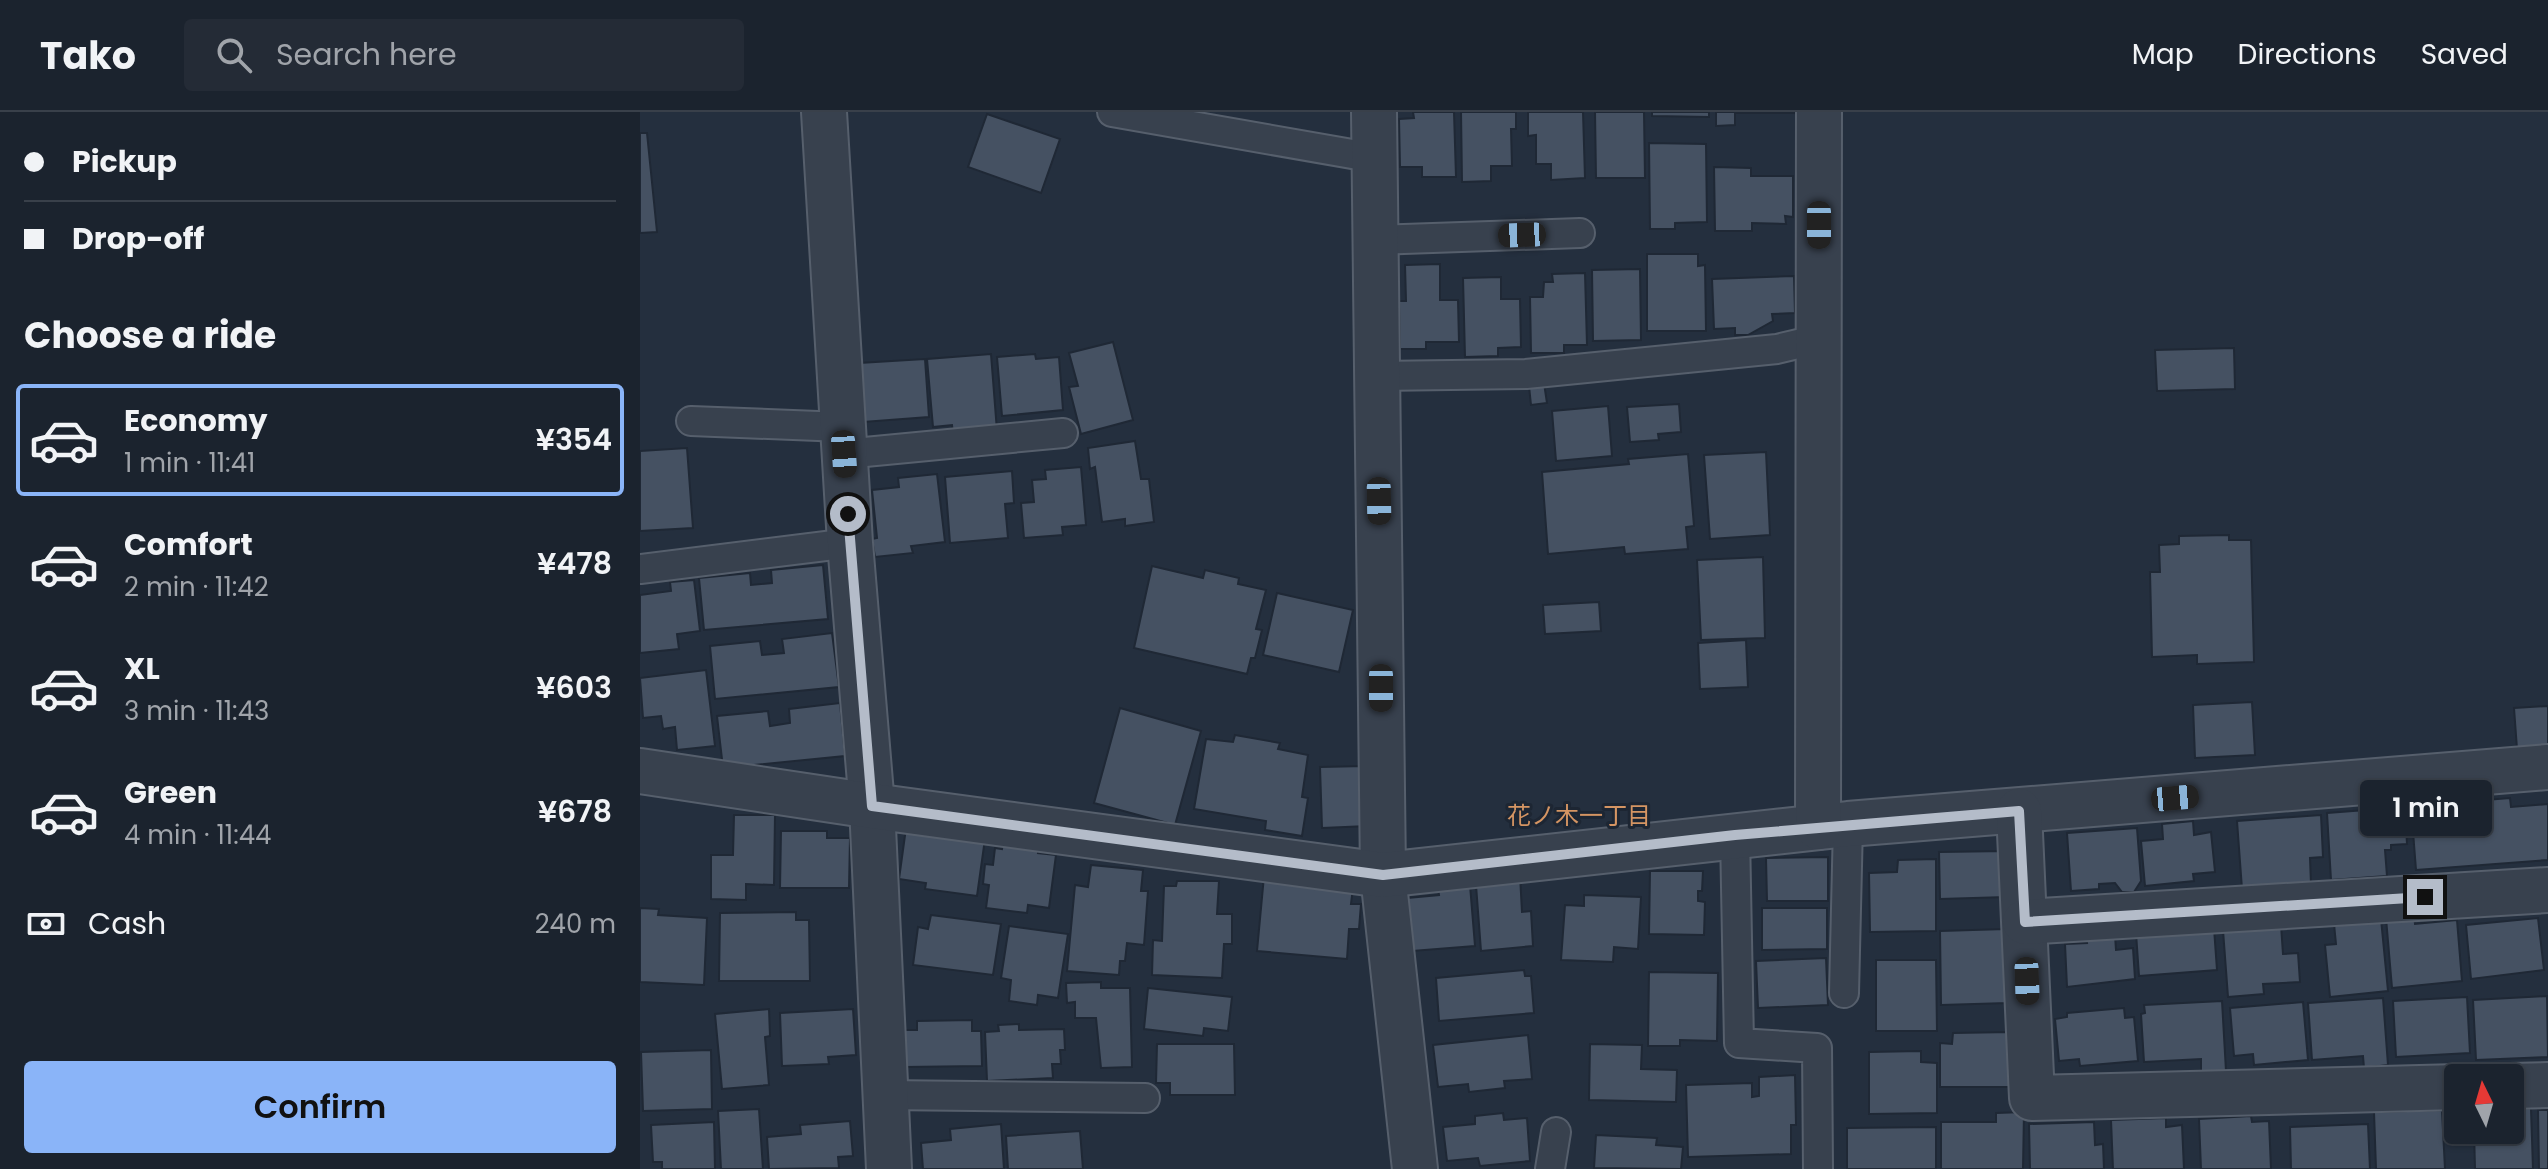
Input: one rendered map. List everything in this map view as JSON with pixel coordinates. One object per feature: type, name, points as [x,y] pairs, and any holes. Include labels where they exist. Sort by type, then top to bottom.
[{"type":"street","points":[[824,112],[850,543],[872,806],[889,1169]]},
{"type":"street","points":[[1374,112],[1383,875],[1415,1169]]},
{"type":"street","points":[[1819,112],[1819,339],[1833,826]]},
{"type":"street","points":[[640,771],[872,806],[1383,875],[1735,835],[2548,767]]},
{"type":"street","points":[[2019,811],[2032,1098],[2444,1087]]},
{"type":"street","points":[[2025,922],[2548,890]]},
{"type":"street","points":[[2524,1086],[2548,1085]]},
{"type":"lane","points":[[1112,112],[1375,158]]},
{"type":"lane","points":[[1375,240],[1580,233]]},
{"type":"lane","points":[[1377,376],[1526,374],[1777,349],[1819,339]]},
{"type":"lane","points":[[691,421],[844,441],[1063,433]]},
{"type":"lane","points":[[640,569],[850,543]]},
{"type":"lane","points":[[1833,826],[1844,993]]},
{"type":"lane","points":[[1735,835],[1739,1043],[1817,1048],[1818,1169]]},
{"type":"lane","points":[[884,1095],[1145,1098]]},
{"type":"lane","points":[[1550,1169],[1556,1132]]},
{"type":"building","points":[[1413,112],[1454,112],[1456,177],[1422,177],[1422,167],[1400,167],[1399,119],[1414,118]]},
{"type":"building","points":[[1461,112],[1516,112],[1516,129],[1511,129],[1512,166],[1491,166],[1491,181],[1462,182]]},
{"type":"building","points":[[1528,112],[1583,112],[1585,178],[1551,180],[1551,164],[1536,164],[1536,135],[1528,136]]},
{"type":"building","points":[[1595,112],[1644,112],[1645,178],[1596,178]]},
{"type":"building","points":[[1652,112],[1709,112],[1709,117],[1652,116]]},
{"type":"building","points":[[1716,112],[1795,113],[1735,113],[1735,125],[1716,126]]},
{"type":"building","points":[[987,114],[1060,139],[1041,193],[968,167]]},
{"type":"building","points":[[640,133],[647,133],[657,232],[640,233]]},
{"type":"building","points":[[1649,143],[1706,144],[1707,222],[1675,223],[1675,229],[1650,229]]},
{"type":"building","points":[[1714,167],[1751,168],[1751,176],[1793,176],[1793,217],[1785,216],[1786,224],[1752,223],[1752,231],[1715,231]]},
{"type":"building","points":[[1647,254],[1698,254],[1698,266],[1705,265],[1706,331],[1647,331]]},
{"type":"building","points":[[1440,264],[1440,300],[1458,300],[1459,342],[1426,342],[1426,349],[1400,349],[1399,301],[1406,301],[1405,265]]},
{"type":"building","points":[[1640,269],[1641,340],[1593,341],[1592,270]]},
{"type":"building","points":[[1585,273],[1587,345],[1564,345],[1564,353],[1531,353],[1530,297],[1543,297],[1544,282],[1553,282],[1552,274]]},
{"type":"building","points":[[1794,276],[1795,313],[1772,314],[1773,321],[1748,335],[1735,335],[1735,328],[1714,329],[1712,279]]},
{"type":"building","points":[[1501,277],[1501,299],[1520,299],[1521,347],[1498,348],[1498,356],[1465,357],[1463,278]]},
{"type":"building","points":[[1113,342],[1133,420],[1081,434],[1069,387],[1078,386],[1069,353]]},
{"type":"building","points":[[2234,348],[2235,389],[2157,391],[2155,350]]},
{"type":"building","points":[[991,354],[997,431],[953,434],[952,425],[933,427],[927,359]]},
{"type":"building","points":[[1035,354],[1036,359],[1059,357],[1063,410],[1002,416],[997,357]]},
{"type":"building","points":[[925,359],[929,417],[863,422],[859,363]]},
{"type":"building","points":[[1544,383],[1547,403],[1531,405],[1529,386]]},
{"type":"building","points":[[1679,404],[1681,432],[1658,434],[1659,440],[1630,442],[1627,407]]},
{"type":"building","points":[[1608,406],[1612,456],[1556,461],[1552,411]]},
{"type":"building","points":[[1135,441],[1141,479],[1149,479],[1154,522],[1125,526],[1125,519],[1102,522],[1095,467],[1090,469],[1088,448]]},
{"type":"building","points":[[687,448],[693,528],[640,531],[640,451]]},
{"type":"building","points":[[1766,452],[1770,535],[1710,539],[1704,455]]},
{"type":"building","points":[[1688,454],[1694,526],[1686,527],[1688,549],[1625,554],[1624,547],[1548,554],[1542,472],[1629,464],[1628,459]]},
{"type":"building","points":[[1081,467],[1086,525],[1062,527],[1063,535],[1024,538],[1021,503],[1034,502],[1032,480],[1046,479],[1045,470]]},
{"type":"building","points":[[1012,471],[1014,503],[1005,504],[1008,538],[950,543],[945,477]]},
{"type":"building","points":[[937,474],[945,542],[911,546],[913,553],[875,557],[872,539],[877,538],[872,490],[899,487],[898,478]]},
{"type":"building","points":[[2229,535],[2229,540],[2251,540],[2254,662],[2197,664],[2197,655],[2152,657],[2150,572],[2160,572],[2159,545],[2179,544],[2179,536]]},
{"type":"building","points":[[1763,557],[1765,638],[1701,640],[1697,560]]},
{"type":"building","points":[[823,565],[828,619],[704,630],[699,578],[750,573],[751,585],[772,583],[771,570]]},
{"type":"building","points":[[1152,566],[1203,578],[1205,570],[1239,578],[1238,584],[1266,590],[1256,629],[1262,630],[1255,658],[1251,658],[1247,674],[1134,648]]},
{"type":"building","points":[[694,580],[700,631],[677,634],[679,649],[640,653],[640,595],[671,591],[670,582]]},
{"type":"building","points":[[1277,593],[1353,610],[1339,672],[1263,655]]},
{"type":"building","points":[[1599,602],[1601,631],[1545,634],[1543,605]]},
{"type":"building","points":[[832,633],[839,687],[715,699],[710,646],[760,641],[762,655],[784,653],[782,639]]},
{"type":"building","points":[[1746,640],[1748,687],[1700,689],[1698,643]]},
{"type":"building","points":[[706,670],[715,746],[677,750],[675,727],[663,729],[661,716],[643,718],[640,678]]},
{"type":"building","points":[[2252,702],[2255,755],[2195,758],[2193,705]]},
{"type":"building","points":[[840,703],[845,756],[723,768],[717,716],[768,711],[770,726],[790,723],[789,709]]},
{"type":"building","points":[[2548,706],[2548,747],[2517,749],[2514,708]]},
{"type":"building","points":[[1120,708],[1201,731],[1175,825],[1094,803]]},
{"type":"building","points":[[1235,735],[1280,743],[1278,749],[1308,755],[1302,797],[1308,798],[1302,836],[1265,830],[1266,821],[1194,809],[1206,739],[1233,742]]},
{"type":"building","points":[[1365,766],[1368,826],[1322,828],[1320,767]]},
{"type":"building","points":[[2510,798],[2511,807],[2548,804],[2548,860],[2416,870],[2411,806]]},
{"type":"building","points":[[2405,807],[2407,844],[2391,845],[2391,850],[2385,850],[2387,876],[2331,880],[2327,813]]},
{"type":"building","points":[[734,815],[775,815],[774,885],[746,884],[746,900],[711,899],[711,855],[733,855]]},
{"type":"building","points":[[2321,815],[2323,857],[2310,858],[2311,884],[2242,889],[2237,821]]},
{"type":"building","points":[[2193,821],[2194,835],[2211,832],[2215,872],[2193,874],[2194,881],[2145,886],[2141,841],[2163,839],[2162,824]]},
{"type":"building","points":[[906,828],[985,839],[977,896],[925,889],[926,883],[899,879]]},
{"type":"building","points":[[2137,828],[2141,881],[2134,892],[2122,892],[2115,883],[2099,884],[2099,889],[2071,891],[2067,833]]},
{"type":"building","points":[[781,831],[827,831],[827,838],[850,838],[849,888],[780,888]]},
{"type":"building","points":[[1003,841],[1039,846],[1038,853],[1056,855],[1049,908],[1028,905],[1027,913],[986,908],[989,885],[983,884],[985,864],[993,865],[995,848],[1002,849]]},
{"type":"building","points":[[2006,851],[2007,897],[1940,899],[1939,852]]},
{"type":"building","points":[[1828,857],[1828,901],[1767,901],[1766,858]]},
{"type":"building","points":[[1936,859],[1936,931],[1870,932],[1869,873],[1897,872],[1898,860]]},
{"type":"building","points":[[1091,865],[1143,870],[1141,891],[1148,891],[1144,945],[1127,943],[1125,961],[1120,961],[1119,975],[1067,971],[1075,885],[1088,887]]},
{"type":"building","points":[[1650,871],[1703,871],[1698,901],[1705,902],[1704,935],[1649,934]]},
{"type":"building","points":[[1520,875],[1522,912],[1531,911],[1533,946],[1481,951],[1476,885]]},
{"type":"building","points":[[1264,876],[1354,879],[1351,904],[1361,904],[1359,929],[1349,929],[1347,959],[1257,951]]},
{"type":"building","points":[[1177,881],[1219,881],[1217,914],[1232,914],[1232,944],[1224,944],[1222,978],[1152,975],[1153,940],[1162,941],[1164,886],[1176,886]]},
{"type":"building","points":[[1470,885],[1475,946],[1412,951],[1407,898],[1439,895],[1438,888]]},
{"type":"building","points":[[1584,895],[1641,897],[1638,949],[1614,947],[1613,962],[1561,960],[1565,905],[1584,906]]},
{"type":"building","points":[[640,908],[659,909],[658,915],[707,918],[704,985],[640,982]]},
{"type":"building","points":[[1762,908],[1827,908],[1827,949],[1762,950]]},
{"type":"building","points":[[796,912],[796,920],[809,920],[810,981],[719,981],[720,913]]},
{"type":"building","points":[[931,915],[1001,924],[993,975],[913,965],[918,927],[928,929]]},
{"type":"building","points":[[2414,915],[2415,924],[2457,920],[2462,981],[2392,988],[2386,918]]},
{"type":"building","points":[[2538,918],[2544,970],[2471,979],[2466,925]]},
{"type":"building","points":[[2381,919],[2388,991],[2330,997],[2325,945],[2336,944],[2334,924]]},
{"type":"building","points":[[2281,925],[2283,954],[2298,953],[2300,982],[2263,984],[2264,994],[2228,997],[2223,930]]},
{"type":"building","points":[[1009,926],[1068,934],[1058,998],[1038,995],[1037,1005],[1009,1001],[1011,980],[1001,978]]},
{"type":"building","points":[[2214,928],[2217,970],[2139,976],[2136,933]]},
{"type":"building","points":[[2006,929],[2008,1003],[1941,1005],[1940,931]]},
{"type":"building","points":[[2115,935],[2116,950],[2133,948],[2135,979],[2067,987],[2065,944],[2087,943],[2086,936]]},
{"type":"building","points":[[1826,958],[1828,1005],[1758,1008],[1756,961]]},
{"type":"building","points":[[1876,960],[1936,960],[1937,1031],[1876,1031]]},
{"type":"building","points":[[1524,970],[1525,976],[1531,976],[1534,1013],[1439,1021],[1436,978]]},
{"type":"building","points":[[1649,972],[1718,973],[1717,1041],[1680,1040],[1680,1046],[1648,1046]]},
{"type":"building","points":[[1101,982],[1101,988],[1130,988],[1132,1067],[1101,1068],[1096,1018],[1075,1018],[1075,1002],[1067,1003],[1066,983]]},
{"type":"building","points":[[1148,988],[1232,997],[1228,1031],[1204,1028],[1203,1036],[1144,1029]]},
{"type":"building","points":[[2547,996],[2548,1057],[2476,1060],[2473,1000]]},
{"type":"building","points":[[2467,997],[2470,1053],[2396,1057],[2393,1001]]},
{"type":"building","points":[[2383,998],[2388,1065],[2364,1068],[2363,1056],[2312,1060],[2308,1003]]},
{"type":"building","points":[[2222,1001],[2226,1071],[2201,1072],[2201,1059],[2144,1062],[2141,1014],[2145,1013],[2144,1005]]},
{"type":"building","points":[[2303,1002],[2308,1060],[2254,1065],[2253,1054],[2234,1056],[2230,1008]]},
{"type":"building","points":[[2124,1008],[2125,1018],[2134,1017],[2138,1061],[2080,1066],[2079,1059],[2059,1061],[2055,1019],[2067,1017],[2067,1013]]},
{"type":"building","points":[[769,1009],[770,1036],[765,1037],[769,1085],[722,1089],[715,1014]]},
{"type":"building","points":[[853,1009],[856,1055],[828,1057],[829,1064],[782,1066],[780,1013]]},
{"type":"building","points":[[972,1020],[972,1031],[981,1031],[982,1066],[904,1067],[903,1030],[917,1030],[917,1021]]},
{"type":"building","points":[[1019,1024],[1019,1030],[1064,1029],[1065,1050],[1060,1050],[1061,1064],[1052,1064],[1053,1078],[987,1081],[985,1032],[999,1031],[998,1025]]},
{"type":"building","points":[[2012,1032],[2012,1087],[1940,1087],[1940,1043],[1952,1044],[1953,1033]]},
{"type":"building","points":[[1528,1035],[1532,1079],[1504,1081],[1505,1088],[1469,1092],[1468,1084],[1438,1087],[1433,1045]]},
{"type":"building","points":[[1157,1044],[1234,1044],[1235,1095],[1170,1095],[1170,1083],[1156,1083]]},
{"type":"building","points":[[1590,1044],[1642,1045],[1641,1069],[1677,1070],[1676,1102],[1589,1100]]},
{"type":"building","points":[[711,1050],[712,1109],[643,1111],[641,1052]]},
{"type":"building","points":[[1921,1051],[1921,1062],[1937,1063],[1937,1113],[1869,1114],[1869,1052]]},
{"type":"building","points":[[1795,1075],[1796,1125],[1791,1125],[1791,1154],[1688,1157],[1686,1085],[1752,1083],[1752,1097],[1759,1096],[1759,1077]]},
{"type":"building","points":[[2524,1108],[2531,1108],[2533,1169],[2475,1169],[2474,1144],[2524,1144]]},
{"type":"building","points":[[759,1109],[763,1169],[721,1169],[718,1111]]},
{"type":"building","points":[[2442,1110],[2445,1169],[2376,1169],[2374,1112]]},
{"type":"building","points":[[2538,1110],[2548,1110],[2548,1169],[2539,1169]]},
{"type":"building","points":[[2024,1112],[2023,1169],[1941,1169],[1941,1122],[1996,1122],[1996,1113]]},
{"type":"building","points":[[1503,1113],[1504,1120],[1527,1118],[1530,1161],[1480,1166],[1478,1158],[1447,1161],[1443,1127],[1475,1124],[1475,1116]]},
{"type":"building","points":[[2251,1116],[2252,1122],[2269,1121],[2271,1169],[2201,1169],[2199,1119]]},
{"type":"building","points":[[2166,1118],[2166,1127],[2182,1125],[2184,1169],[2113,1169],[2111,1120]]},
{"type":"building","points":[[850,1121],[853,1156],[838,1157],[839,1168],[769,1169],[767,1137],[801,1134],[800,1125]]},
{"type":"building","points":[[714,1122],[715,1169],[662,1169],[662,1162],[653,1162],[651,1125]]},
{"type":"building","points":[[2094,1122],[2095,1145],[2103,1144],[2104,1169],[2030,1169],[2029,1124]]},
{"type":"building","points":[[1001,1124],[1004,1169],[923,1169],[921,1143],[951,1140],[950,1129]]},
{"type":"building","points":[[2368,1124],[2370,1169],[2291,1169],[2290,1127]]},
{"type":"building","points":[[1936,1127],[1936,1169],[1847,1169],[1847,1128]]},
{"type":"building","points":[[1080,1131],[1083,1169],[1008,1169],[1006,1136]]},
{"type":"building","points":[[1596,1135],[1657,1138],[1656,1145],[1683,1147],[1681,1169],[1594,1168]]},
{"type":"district","name":"花ノ木一丁目","points":[[1579,815]]},
{"type":"route","points":[[848,514],[872,806],[1383,875],[1735,835],[2019,811],[2025,922],[2425,897]]}]
